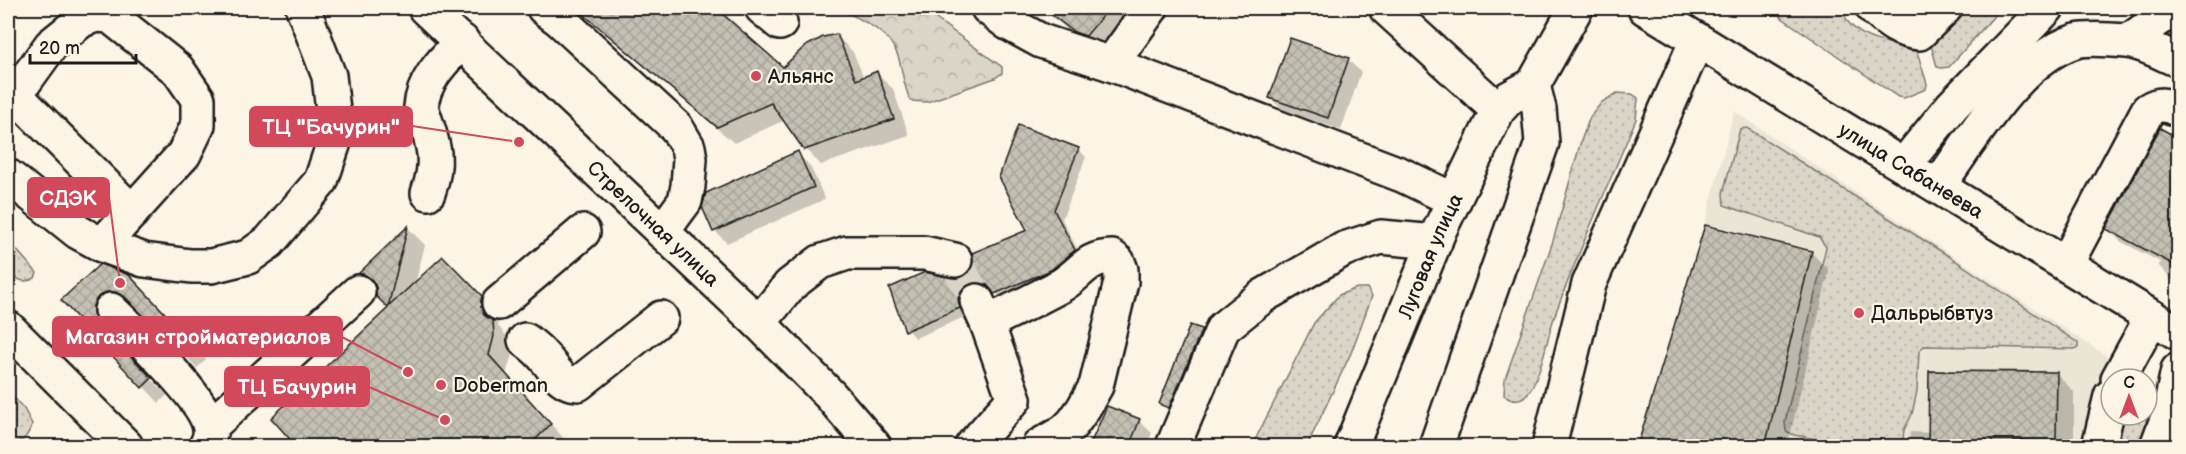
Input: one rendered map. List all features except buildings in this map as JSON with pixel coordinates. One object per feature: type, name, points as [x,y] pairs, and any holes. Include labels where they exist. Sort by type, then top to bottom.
[{"type":"main road","points":[[8,176],[78,232],[102,245],[144,260],[211,266],[248,257],[269,242],[321,181],[336,136],[329,76],[303,8]]},
{"type":"main road","name":"Стрелочная улица","points":[[425,8],[759,323],[830,395],[874,447]]},
{"type":"main road","points":[[988,8],[1008,23],[1041,41],[1111,64],[1402,175],[1454,200]]},
{"type":"main road","points":[[1111,64],[1151,8]]},
{"type":"main road","points":[[1386,8],[1498,110]]},
{"type":"main road","name":"Луговая улица","points":[[1351,447],[1435,242],[1498,110],[1509,99],[1533,85],[1576,8]]},
{"type":"main road","name":"улица Сабанеева","points":[[1645,8],[2165,325]]},
{"type":"main road","points":[[1873,8],[1894,27],[1918,33],[1945,8]]},
{"type":"main road","points":[[1904,165],[1952,106],[2047,8]]},
{"type":"main road","points":[[2128,41],[2174,8]]},
{"type":"main road","points":[[559,12],[676,127],[686,141],[690,159],[685,201],[662,232]]},
{"type":"main road","points":[[102,245],[132,212],[184,154],[198,125],[198,99],[178,70],[111,16],[96,15],[82,20],[51,45],[11,92],[132,212]]},
{"type":"main road","points":[[1549,447],[1588,284],[1697,40]]},
{"type":"main road","points":[[428,193],[434,174],[435,154],[422,107],[424,93],[435,71],[462,41]]},
{"type":"main road","points":[[1938,186],[1976,132],[2018,80],[2046,56],[2077,41],[2128,41],[2178,60]]},
{"type":"main road","points":[[1436,447],[1542,143],[1539,109],[1533,85]]},
{"type":"main road","points":[[2066,264],[2148,110],[2156,105],[2165,104],[2178,110]]},
{"type":"main road","points":[[499,303],[583,232]]},
{"type":"main road","points":[[1173,447],[1223,328],[1263,296],[1344,249],[1381,237],[1435,242]]},
{"type":"main road","points":[[759,323],[790,285],[820,262],[847,253],[924,253],[955,260]]},
{"type":"main road","points":[[1030,447],[982,312],[1063,285],[1085,265],[1101,258],[1112,258],[1118,262],[1121,270],[1118,298],[1096,386],[1073,423],[1065,431],[1039,447]]},
{"type":"main road","points":[[111,310],[167,366],[195,401],[208,437],[358,292]]},
{"type":"main road","points":[[525,340],[543,356],[562,379],[569,384],[578,384],[661,318]]},
{"type":"main road","points":[[2128,367],[2165,325]]},
{"type":"main road","points":[[8,328],[111,443]]},
{"type":"main road","points":[[2157,447],[2169,414],[2178,370]]},
{"type":"main road","points":[[972,447],[1014,399]]},
{"type":"main road","points":[[2099,447],[2104,427]]},
{"type":"shaded area","name":"Дальрыбвтуз","points":[[1734,111],[2124,367],[2099,367],[2099,427],[2159,427],[2159,390],[2178,402],[2178,446],[1637,446],[1705,225]]},
{"type":"green space","points":[[838,8],[921,8],[1002,67],[1002,73],[995,78],[927,102],[911,101],[898,56],[888,39],[873,27]]},
{"type":"green space","points":[[1784,8],[1841,8],[1849,22],[1863,35],[1879,41],[1916,48],[1927,84],[1926,89],[1904,98],[1898,97],[1782,18],[1780,16]]},
{"type":"green space","points":[[1963,8],[2001,8],[1949,67],[1937,67],[1931,37]]},
{"type":"green space","points":[[1617,93],[1632,94],[1638,98],[1636,119],[1564,290],[1535,383],[1525,396],[1512,399],[1504,395],[1505,379],[1553,241],[1581,141],[1590,117],[1602,102]]},
{"type":"green space","points":[[1747,128],[1947,255],[2078,343],[2078,348],[1924,346],[1919,351],[1917,391],[1912,414],[1904,430],[1902,446],[1852,446],[1794,435],[1786,431],[1785,422],[1826,247],[1819,237],[1724,205],[1723,193],[1740,129]]},
{"type":"green space","points":[[8,240],[37,273],[35,278],[27,281],[20,280],[8,270]]},
{"type":"green space","points":[[1357,288],[1367,288],[1372,296],[1351,353],[1307,446],[1252,446],[1314,323],[1339,295]]},
{"type":"green space","points":[[8,391],[24,409],[32,424],[24,439],[13,443],[8,443]]},
{"type":"green space","points":[[2116,427],[2147,427],[2142,446],[2110,446]]},
{"type":"tunnel","points":[[955,260],[977,301]]},
{"type":"place","name":"Альянс","points":[[756,76]]},
{"type":"place","name":"ТЦ \"Бачурин\"","points":[[519,142]]},
{"type":"place","name":"СДЭК","points":[[120,283]]},
{"type":"place","name":"Дальрыбвтуз","points":[[1859,313]]},
{"type":"place","name":"Магазин стройматериалов","points":[[408,372]]},
{"type":"place","name":"Doberman","points":[[441,385]]},
{"type":"place","name":"ТЦ Бачурин","points":[[445,420]]}]
